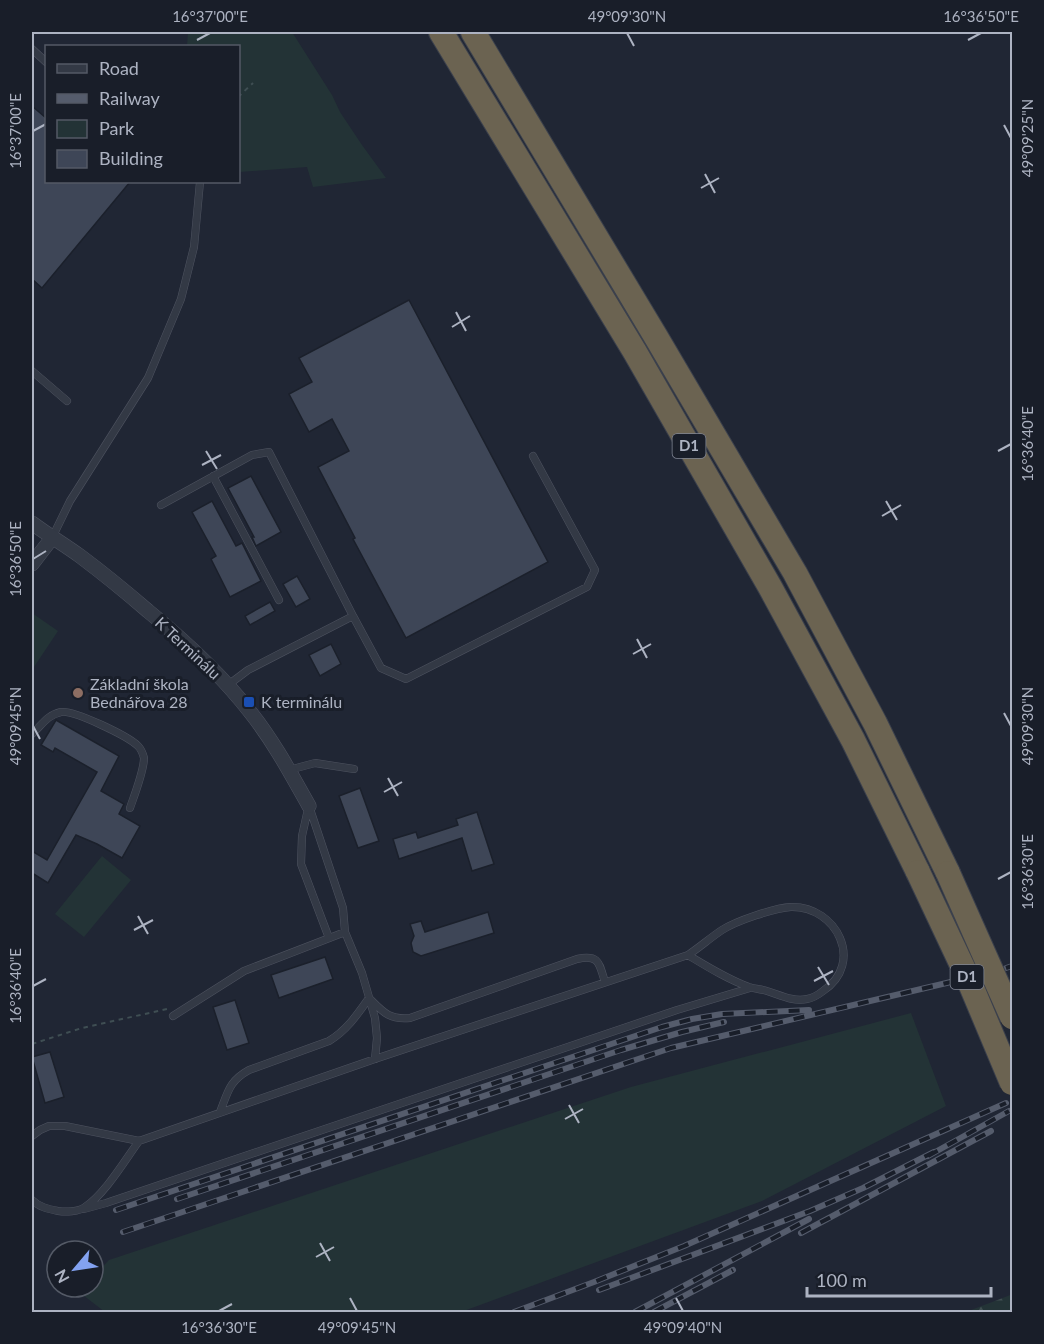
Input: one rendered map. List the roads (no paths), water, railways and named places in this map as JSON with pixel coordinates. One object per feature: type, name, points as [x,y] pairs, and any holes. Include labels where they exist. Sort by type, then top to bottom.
[{"type":"highway","name":"D1","points":[[441,32],[634,352],[770,587],[853,740],[918,872],[967,976],[1012,1083]]},
{"type":"highway","name":"D1","points":[[473,32],[650,327],[832,640],[948,873],[1012,1017]]},
{"type":"street","name":"K Terminálu","points":[[32,523],[79,555],[185,641],[228,685],[252,714],[273,743],[309,806]]},
{"type":"street","points":[[32,564],[52,538]]},
{"type":"lane","points":[[32,49],[45,61]]},
{"type":"lane","points":[[52,538],[69,501],[148,378],[181,299],[194,247],[200,183]]},
{"type":"lane","points":[[32,371],[66,401]]},
{"type":"lane","points":[[162,505],[252,455],[269,452],[381,668],[406,679],[587,587],[595,570],[533,456]]},
{"type":"lane","points":[[213,476],[279,600]]},
{"type":"lane","points":[[228,685],[248,670],[353,616]]},
{"type":"lane","points":[[32,734],[45,719],[59,712],[67,712],[86,718],[133,742],[141,750],[144,760],[130,808]]},
{"type":"lane","points":[[289,770],[315,763],[354,769]]},
{"type":"lane","points":[[309,806],[344,908],[345,932],[362,973],[375,1018],[377,1038],[375,1059]]},
{"type":"lane","points":[[309,806],[302,836],[301,864],[329,938]]},
{"type":"lane","points":[[32,1136],[49,1126],[65,1126],[139,1141],[375,1059],[688,955],[733,924],[771,911],[790,907],[814,911],[838,932],[844,952],[844,963],[834,983],[817,995],[808,999],[793,999],[750,987],[717,972],[688,955]]},
{"type":"lane","points":[[173,1016],[244,971],[345,932]]},
{"type":"lane","points":[[369,998],[390,1017],[410,1018],[586,957],[594,958],[598,962],[605,982]]},
{"type":"lane","points":[[32,1200],[48,1209],[64,1212],[106,1203],[750,987]]},
{"type":"lane","points":[[220,1112],[232,1082],[240,1075],[329,1041],[349,1025],[369,998]]},
{"type":"lane","points":[[84,1209],[105,1188],[139,1141]]},
{"type":"railway","points":[[1006,968],[1012,966]]},
{"type":"railway","points":[[123,1232],[671,1048],[955,981]]},
{"type":"railway","points":[[116,1210],[662,1027],[722,1014],[809,1010]]},
{"type":"railway","points":[[177,1199],[621,1050],[724,1022]]},
{"type":"railway","points":[[514,1312],[684,1246],[1006,1103]]},
{"type":"railway","points":[[928,1156],[1009,1111]]},
{"type":"railway","points":[[801,1233],[991,1131]]},
{"type":"railway","points":[[599,1290],[810,1211],[863,1188],[934,1152]]},
{"type":"railway","points":[[635,1312],[809,1219]]},
{"type":"railway","points":[[654,1312],[733,1270]]},
{"type":"place","name":"Základní škola Bednářova 28","points":[[78,693]]},
{"type":"place","name":"K terminálu","points":[[249,702]]}]
